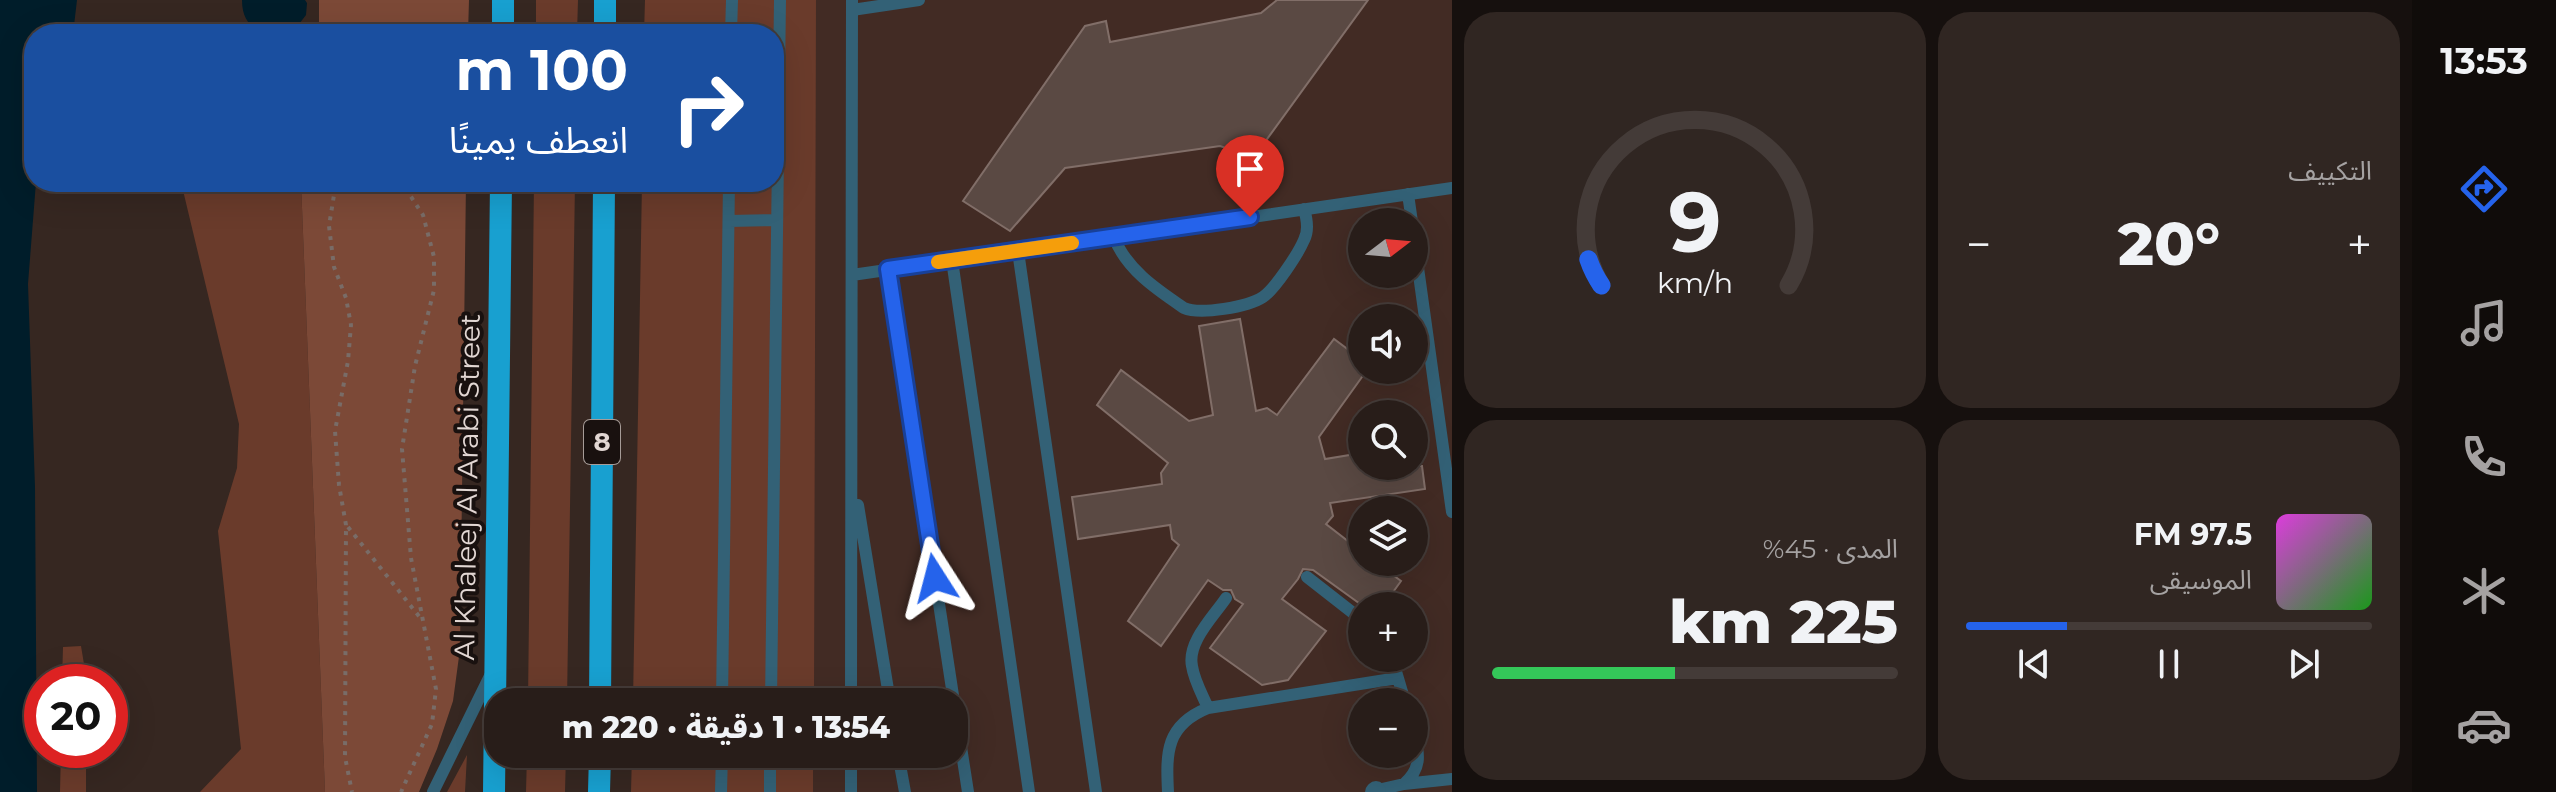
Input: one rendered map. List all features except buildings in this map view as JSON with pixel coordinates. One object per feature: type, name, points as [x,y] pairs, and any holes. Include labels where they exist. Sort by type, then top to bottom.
[{"type":"highway","points":[[503,0],[503,24]]},
{"type":"highway","points":[[605,0],[605,24]]},
{"type":"highway","name":"Al Khaleej Al Arabi Street","points":[[494,792],[501,192]]},
{"type":"highway","name":"8","points":[[600,688],[604,192]]},
{"type":"highway","points":[[599,792],[600,768]]},
{"type":"lane","points":[[731,24],[732,0]]},
{"type":"lane","points":[[780,0],[780,24]]},
{"type":"lane","points":[[851,688],[852,5],[919,0]]},
{"type":"lane","points":[[852,275],[1452,188]]},
{"type":"lane","points":[[722,688],[729,192]]},
{"type":"lane","points":[[771,688],[777,192]]},
{"type":"lane","points":[[1408,194],[1410,208]]},
{"type":"lane","points":[[1114,237],[1123,256],[1136,271],[1184,308],[1206,311],[1254,301],[1265,295],[1304,240],[1307,224],[1304,209]]},
{"type":"lane","points":[[729,221],[777,220]]},
{"type":"lane","points":[[1018,251],[1096,792]]},
{"type":"lane","points":[[952,260],[1029,792]]},
{"type":"lane","points":[[888,269],[952,688]]},
{"type":"lane","points":[[1421,288],[1452,512]]},
{"type":"lane","points":[[852,470],[888,688]]},
{"type":"lane","points":[[1307,577],[1348,609]]},
{"type":"lane","points":[[1208,708],[1191,658],[1195,643],[1226,598]]},
{"type":"lane","points":[[433,792],[495,666]]},
{"type":"lane","points":[[1396,672],[1401,688]]},
{"type":"lane","points":[[1168,792],[1166,758],[1172,738],[1187,719],[1208,708],[1398,678]]},
{"type":"lane","points":[[721,792],[722,768]]},
{"type":"lane","points":[[770,768],[770,792]]},
{"type":"lane","points":[[851,768],[851,792]]},
{"type":"lane","points":[[901,768],[905,792]]},
{"type":"lane","points":[[964,768],[968,792]]},
{"type":"lane","points":[[1404,784],[1416,768]]},
{"type":"lane","points":[[1372,792],[1404,784],[1452,779]]},
{"type":"path","points":[[337,192],[329,226],[334,267],[346,298],[351,325],[348,361],[335,431],[346,525],[345,757],[352,792]]},
{"type":"path","points":[[401,792],[432,724],[436,689],[411,558],[402,449],[415,366],[434,290],[434,257],[423,215],[406,192]]},
{"type":"path","points":[[346,525],[423,622]]},
{"type":"shaded area","points":[[319,0],[469,0],[468,24],[319,24]]},
{"type":"shaded area","points":[[536,0],[578,0],[577,24],[536,24]]},
{"type":"shaded area","points":[[645,0],[816,0],[814,688],[633,688],[642,192],[784,192],[784,24],[644,24]]},
{"type":"shaded area","points":[[721,0],[1452,0],[1452,792],[695,792],[696,768],[968,768],[968,688],[699,688],[773,192],[784,192],[784,24],[758,24]]},
{"type":"shaded area","points":[[183,192],[301,192],[325,792],[200,792],[241,749],[218,531],[237,468],[239,424]]},
{"type":"shaded area","points":[[301,192],[466,192],[460,649],[453,701],[419,792],[325,792]]},
{"type":"shaded area","points":[[534,192],[575,192],[567,688],[528,688]]},
{"type":"shaded area","points":[[81,646],[84,664],[63,664],[63,647]]},
{"type":"shaded area","points":[[467,755],[465,792],[447,792]]},
{"type":"shaded area","points":[[61,768],[86,768],[86,792],[60,792]]},
{"type":"shaded area","points":[[527,768],[566,768],[565,792],[526,792]]},
{"type":"shaded area","points":[[632,768],[813,768],[813,792],[631,792]]},
{"type":"water","points":[[0,0],[77,0],[74,24],[24,24],[24,192],[35,192],[28,284],[35,487],[36,664],[24,664],[24,768],[37,768],[37,792],[0,792]]},
{"type":"water","points":[[242,0],[305,0],[307,3],[306,15],[299,24],[251,24],[243,11]]},
{"type":"slow traffic","points":[[938,262],[1072,243]]},
{"type":"route","points":[[935,578],[888,269],[1250,217]]}]
